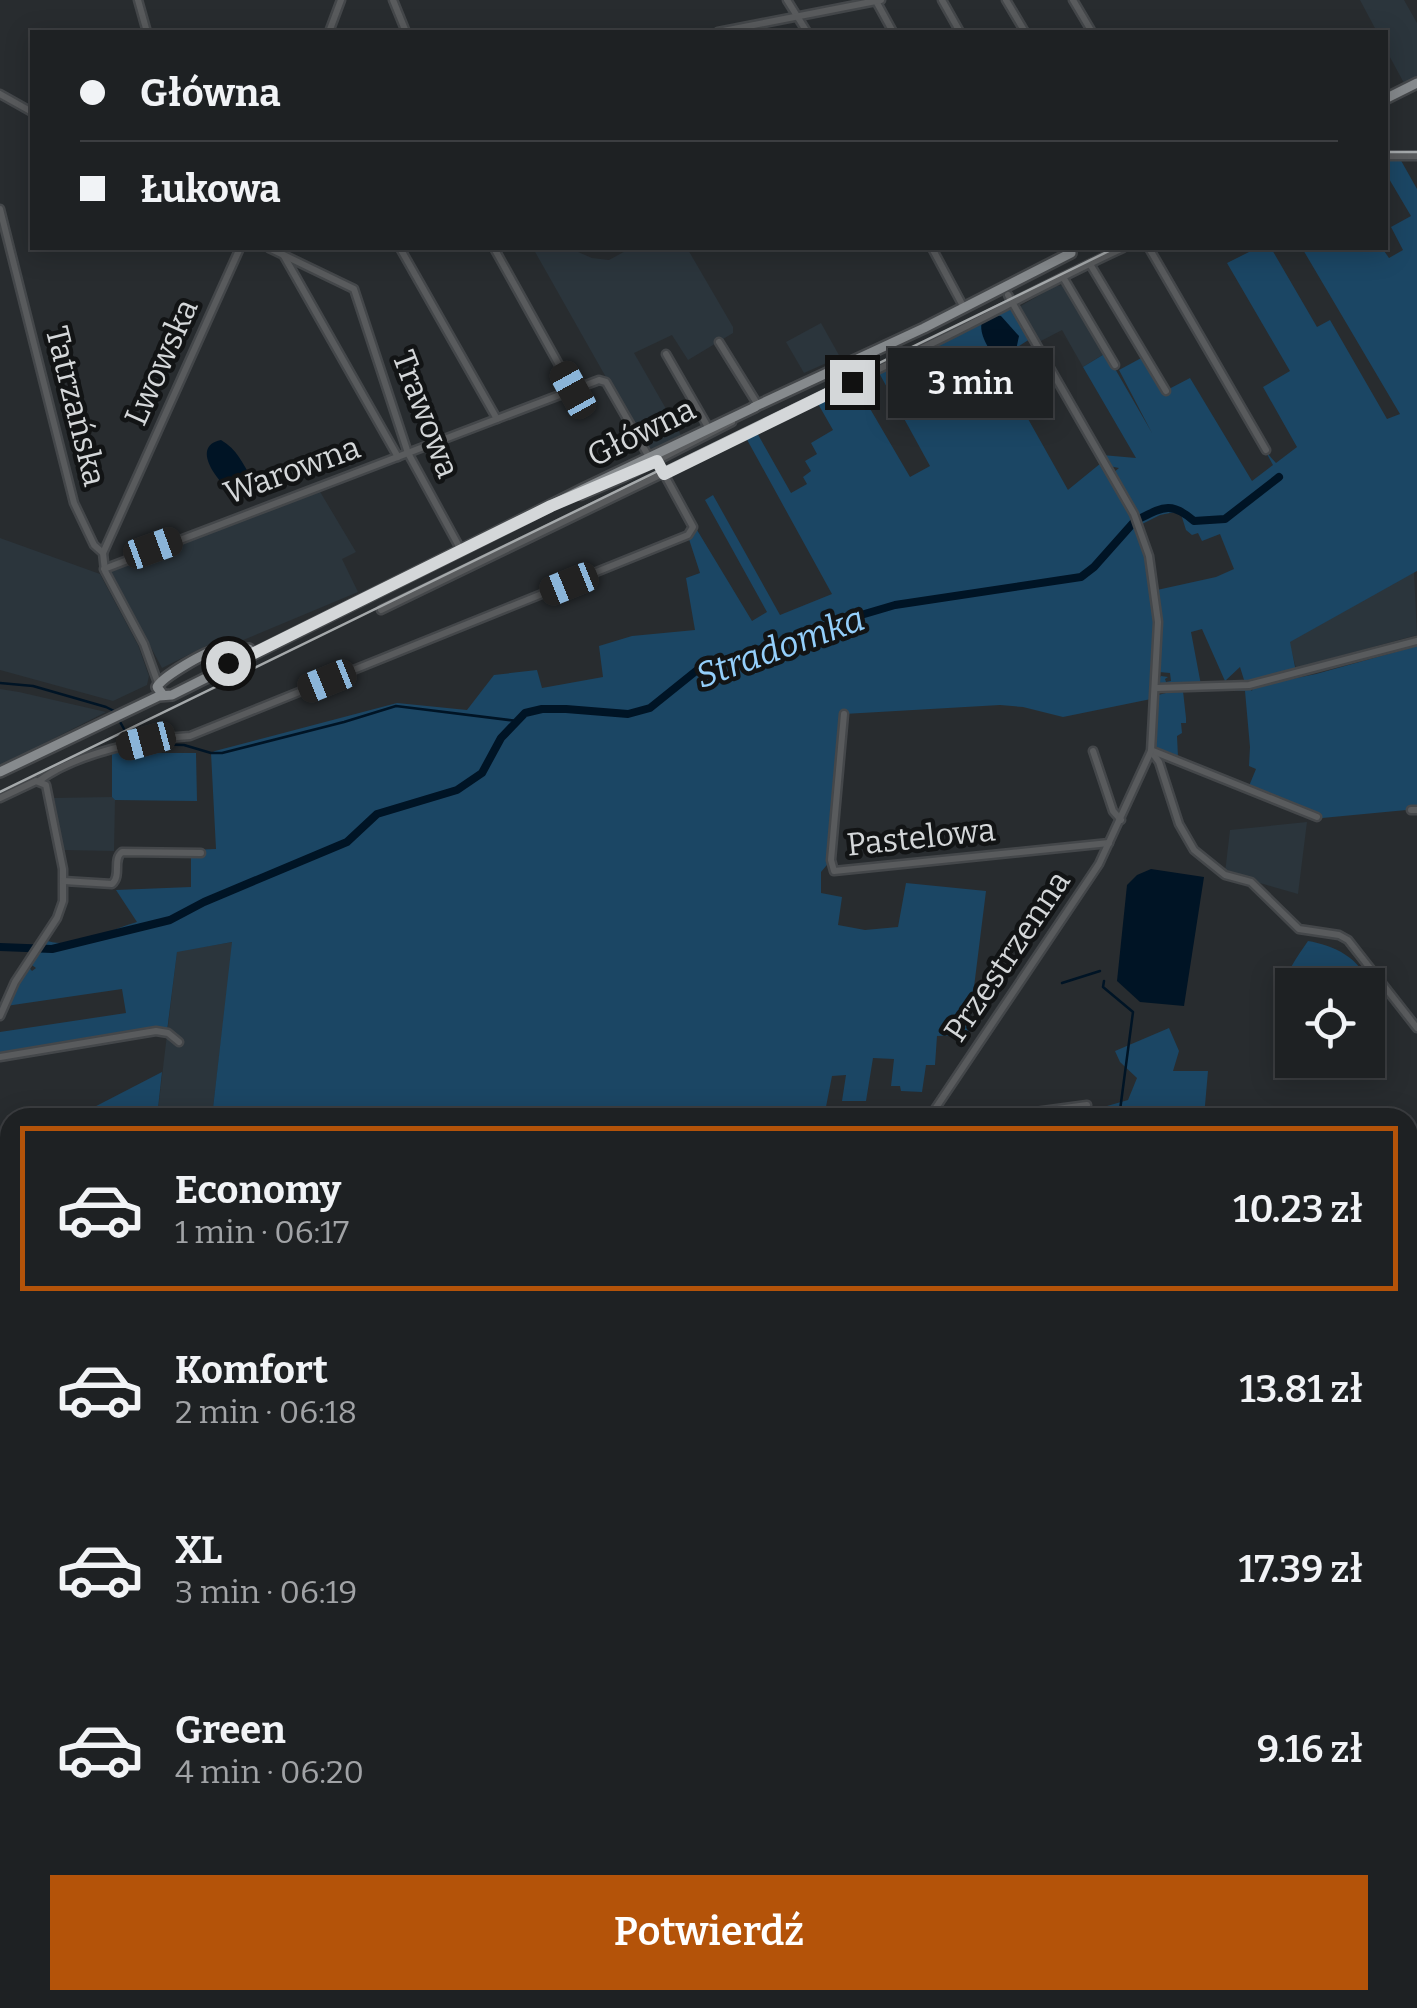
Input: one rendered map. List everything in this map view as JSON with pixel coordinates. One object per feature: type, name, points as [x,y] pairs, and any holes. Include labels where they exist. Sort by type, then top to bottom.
[{"type":"main road","points":[[1388,99],[1414,87]]},
{"type":"main road","name":"Główna","points":[[904,334],[1078,250]]},
{"type":"main road","name":"Główna","points":[[277,640],[228,654],[217,650],[161,686],[172,694],[653,459],[708,427],[1070,253]]},
{"type":"main road","name":"Główna","points":[[551,506],[581,496],[756,406]]},
{"type":"main road","points":[[226,667],[228,654]]},
{"type":"main road","points":[[0,774],[127,712],[161,686]]},
{"type":"street","points":[[138,0],[146,30]]},
{"type":"street","points":[[329,30],[340,0]]},
{"type":"street","points":[[393,0],[405,30]]},
{"type":"street","points":[[787,0],[806,30]]},
{"type":"street","points":[[942,0],[959,30]]},
{"type":"street","points":[[1006,0],[1024,30]]},
{"type":"street","points":[[1073,0],[1091,30]]},
{"type":"street","points":[[730,30],[878,1],[892,30]]},
{"type":"street","points":[[0,94],[30,111]]},
{"type":"street","points":[[1388,156],[1417,156]]},
{"type":"street","name":"Tatrzańska","points":[[0,209],[74,504],[94,545],[103,552],[104,570],[158,671],[161,686]]},
{"type":"street","name":"Lwowska","points":[[103,552],[239,250]]},
{"type":"street","points":[[273,250],[283,254],[398,457]]},
{"type":"street","points":[[401,250],[497,419]]},
{"type":"street","points":[[0,798],[42,783],[109,750],[190,736],[688,535],[693,526],[606,382],[599,380],[573,390],[495,250]]},
{"type":"street","points":[[933,250],[962,304]]},
{"type":"street","points":[[381,610],[984,315],[1013,305],[1119,250]]},
{"type":"street","points":[[1149,250],[1266,450]]},
{"type":"street","name":"Trawowa","points":[[283,254],[355,291],[408,453],[461,550]]},
{"type":"street","points":[[1090,264],[1166,391]]},
{"type":"street","points":[[1063,277],[1115,365]]},
{"type":"street","points":[[993,293],[1008,294],[1016,282]]},
{"type":"street","name":"Przestrzenna","points":[[936,1108],[1110,843],[1152,751],[1157,688],[1156,598],[1141,527],[1008,294]]},
{"type":"street","points":[[719,342],[756,406]]},
{"type":"street","points":[[666,354],[708,427]]},
{"type":"street","name":"Warowna","points":[[104,570],[573,390]]},
{"type":"street","name":"Główna","points":[[581,496],[738,418]]},
{"type":"street","points":[[1157,688],[1249,685],[1417,641]]},
{"type":"street","name":"Pastelowa","points":[[844,714],[830,860],[834,872],[1110,843]]},
{"type":"street","points":[[1093,751],[1113,811],[1121,820]]},
{"type":"street","points":[[1152,751],[1316,816]]},
{"type":"street","points":[[1152,751],[1179,824],[1194,850],[1225,876],[1250,882],[1298,929],[1348,940],[1417,1028]]},
{"type":"street","points":[[0,1016],[61,910],[64,880],[42,783]]},
{"type":"street","points":[[64,880],[112,884],[122,852],[201,853]]},
{"type":"street","points":[[0,1057],[156,1031],[168,1033],[178,1042]]},
{"type":"street","points":[[1064,1108],[1086,1105]]},
{"type":"shaded area","points":[[1360,0],[1404,0],[1417,23],[1417,77],[1404,83],[1388,54],[1388,30],[1376,30]]},
{"type":"shaded area","points":[[1388,157],[1399,157],[1417,189],[1417,571],[1290,642],[1296,672],[1245,683],[1240,667],[1225,681],[1202,629],[1191,632],[1201,685],[1162,685],[1158,680],[1161,676],[1168,677],[1166,682],[1171,681],[1170,673],[1159,672],[1157,590],[1234,569],[1220,534],[1202,541],[1198,533],[1192,535],[1186,530],[1180,511],[1142,524],[1113,473],[1119,468],[1109,466],[1102,455],[1136,458],[1083,367],[1106,353],[1152,433],[1119,370],[1145,356],[1167,396],[1167,390],[1190,378],[1252,481],[1273,465],[1266,452],[1276,463],[1297,447],[1263,387],[1290,371],[1227,263],[1251,250],[1272,250],[1317,327],[1330,320],[1387,419],[1400,414],[1303,250],[1383,250],[1389,258],[1403,250],[1391,227],[1411,216],[1388,177]]},
{"type":"shaded area","points":[[534,250],[574,250],[609,260],[627,250],[688,250],[733,327],[733,333],[688,360],[672,335],[634,353],[681,435],[654,449],[646,448]]},
{"type":"shaded area","points":[[1064,285],[1104,354],[1083,367],[1062,330],[1039,342],[1019,307],[1055,286]]},
{"type":"shaded area","points":[[1009,307],[1030,339],[1019,346],[1007,366],[1010,372],[1004,376],[1068,490],[1101,463],[1140,533],[1155,631],[1151,699],[1063,717],[1000,705],[844,714],[831,860],[821,872],[821,893],[842,897],[838,925],[865,930],[898,927],[906,883],[986,891],[968,1035],[937,1036],[935,1065],[926,1065],[922,1092],[901,1091],[900,1086],[891,1086],[894,1059],[873,1058],[866,1101],[842,1101],[846,1075],[832,1076],[826,1108],[213,1108],[232,942],[177,952],[167,1031],[0,1056],[0,1032],[126,1013],[122,989],[6,1006],[27,965],[32,971],[36,968],[29,963],[45,940],[78,941],[137,922],[116,890],[191,887],[191,850],[216,849],[211,753],[397,703],[467,710],[494,675],[537,670],[542,688],[603,677],[599,646],[632,636],[695,630],[686,578],[700,573],[688,536],[697,530],[752,621],[767,612],[705,500],[713,495],[780,615],[832,594],[745,436],[756,431],[791,493],[807,484],[803,477],[811,471],[805,461],[817,454],[811,443],[833,430],[817,402],[855,383],[910,477],[930,466],[878,371]]},
{"type":"shaded area","points":[[1001,316],[1019,336],[1016,350],[1001,361],[989,349],[982,332],[982,321]]},
{"type":"shaded area","points":[[821,323],[840,357],[804,373],[786,342]]},
{"type":"shaded area","points":[[221,440],[235,452],[252,479],[251,494],[238,498],[211,468],[207,451],[211,444]]},
{"type":"shaded area","points":[[319,490],[356,552],[342,559],[358,592],[236,643],[218,640],[162,668],[110,572]]},
{"type":"shaded area","points":[[0,538],[100,574],[138,645],[149,676],[147,685],[113,701],[0,670]]},
{"type":"shaded area","points":[[1414,572],[1417,635],[1296,668],[1289,642]]},
{"type":"shaded area","points":[[1417,646],[1417,809],[1322,818],[1249,786],[1256,769],[1249,766],[1245,691],[1229,690],[1248,687],[1252,691],[1253,687]]},
{"type":"shaded area","points":[[0,689],[106,712],[45,743],[49,751],[0,776]]},
{"type":"shaded area","points":[[1183,691],[1186,718],[1186,723],[1181,723],[1182,733],[1177,736],[1178,757],[1154,743],[1158,695]]},
{"type":"shaded area","points":[[112,753],[196,753],[197,801],[115,800]]},
{"type":"shaded area","points":[[112,797],[114,851],[63,850],[54,798]]},
{"type":"shaded area","points":[[1307,822],[1298,894],[1225,873],[1230,830]]},
{"type":"shaded area","points":[[1151,869],[1204,877],[1184,1006],[1140,1002],[1117,981],[1127,885]]},
{"type":"shaded area","points":[[1308,941],[1336,950],[1360,968],[1291,968]]},
{"type":"shaded area","points":[[233,942],[213,1108],[158,1108],[177,951]]},
{"type":"shaded area","points":[[1169,1028],[1179,1051],[1173,1071],[1208,1071],[1205,1108],[1107,1108],[1128,1100],[1137,1078],[1120,1062],[1115,1051]]},
{"type":"shaded area","points":[[162,1072],[158,1108],[92,1108]]},
{"type":"waterway","name":"Stradomka","points":[[1137,520],[1167,508],[1194,521],[1225,519],[1279,477]]},
{"type":"waterway","name":"Stradomka","points":[[0,947],[52,949],[170,920],[347,842],[377,814],[457,790],[482,773],[501,738],[525,713],[566,709],[628,714],[650,708],[696,671],[861,615],[895,605],[1081,577],[1134,522]]},
{"type":"waterway","points":[[0,683],[33,686],[106,707],[114,711],[129,738],[147,738]]},
{"type":"waterway","points":[[152,744],[184,745],[222,753],[396,706],[517,721]]},
{"type":"waterway","points":[[1062,983],[1100,971]]},
{"type":"waterway","points":[[1104,981],[1103,987],[1133,1012],[1120,1108]]},
{"type":"railway","points":[[1388,152],[1417,152]]},
{"type":"railway","points":[[0,792],[1111,250]]},
{"type":"route","points":[[228,663],[226,667],[551,506],[657,461],[664,474],[852,382]]}]
